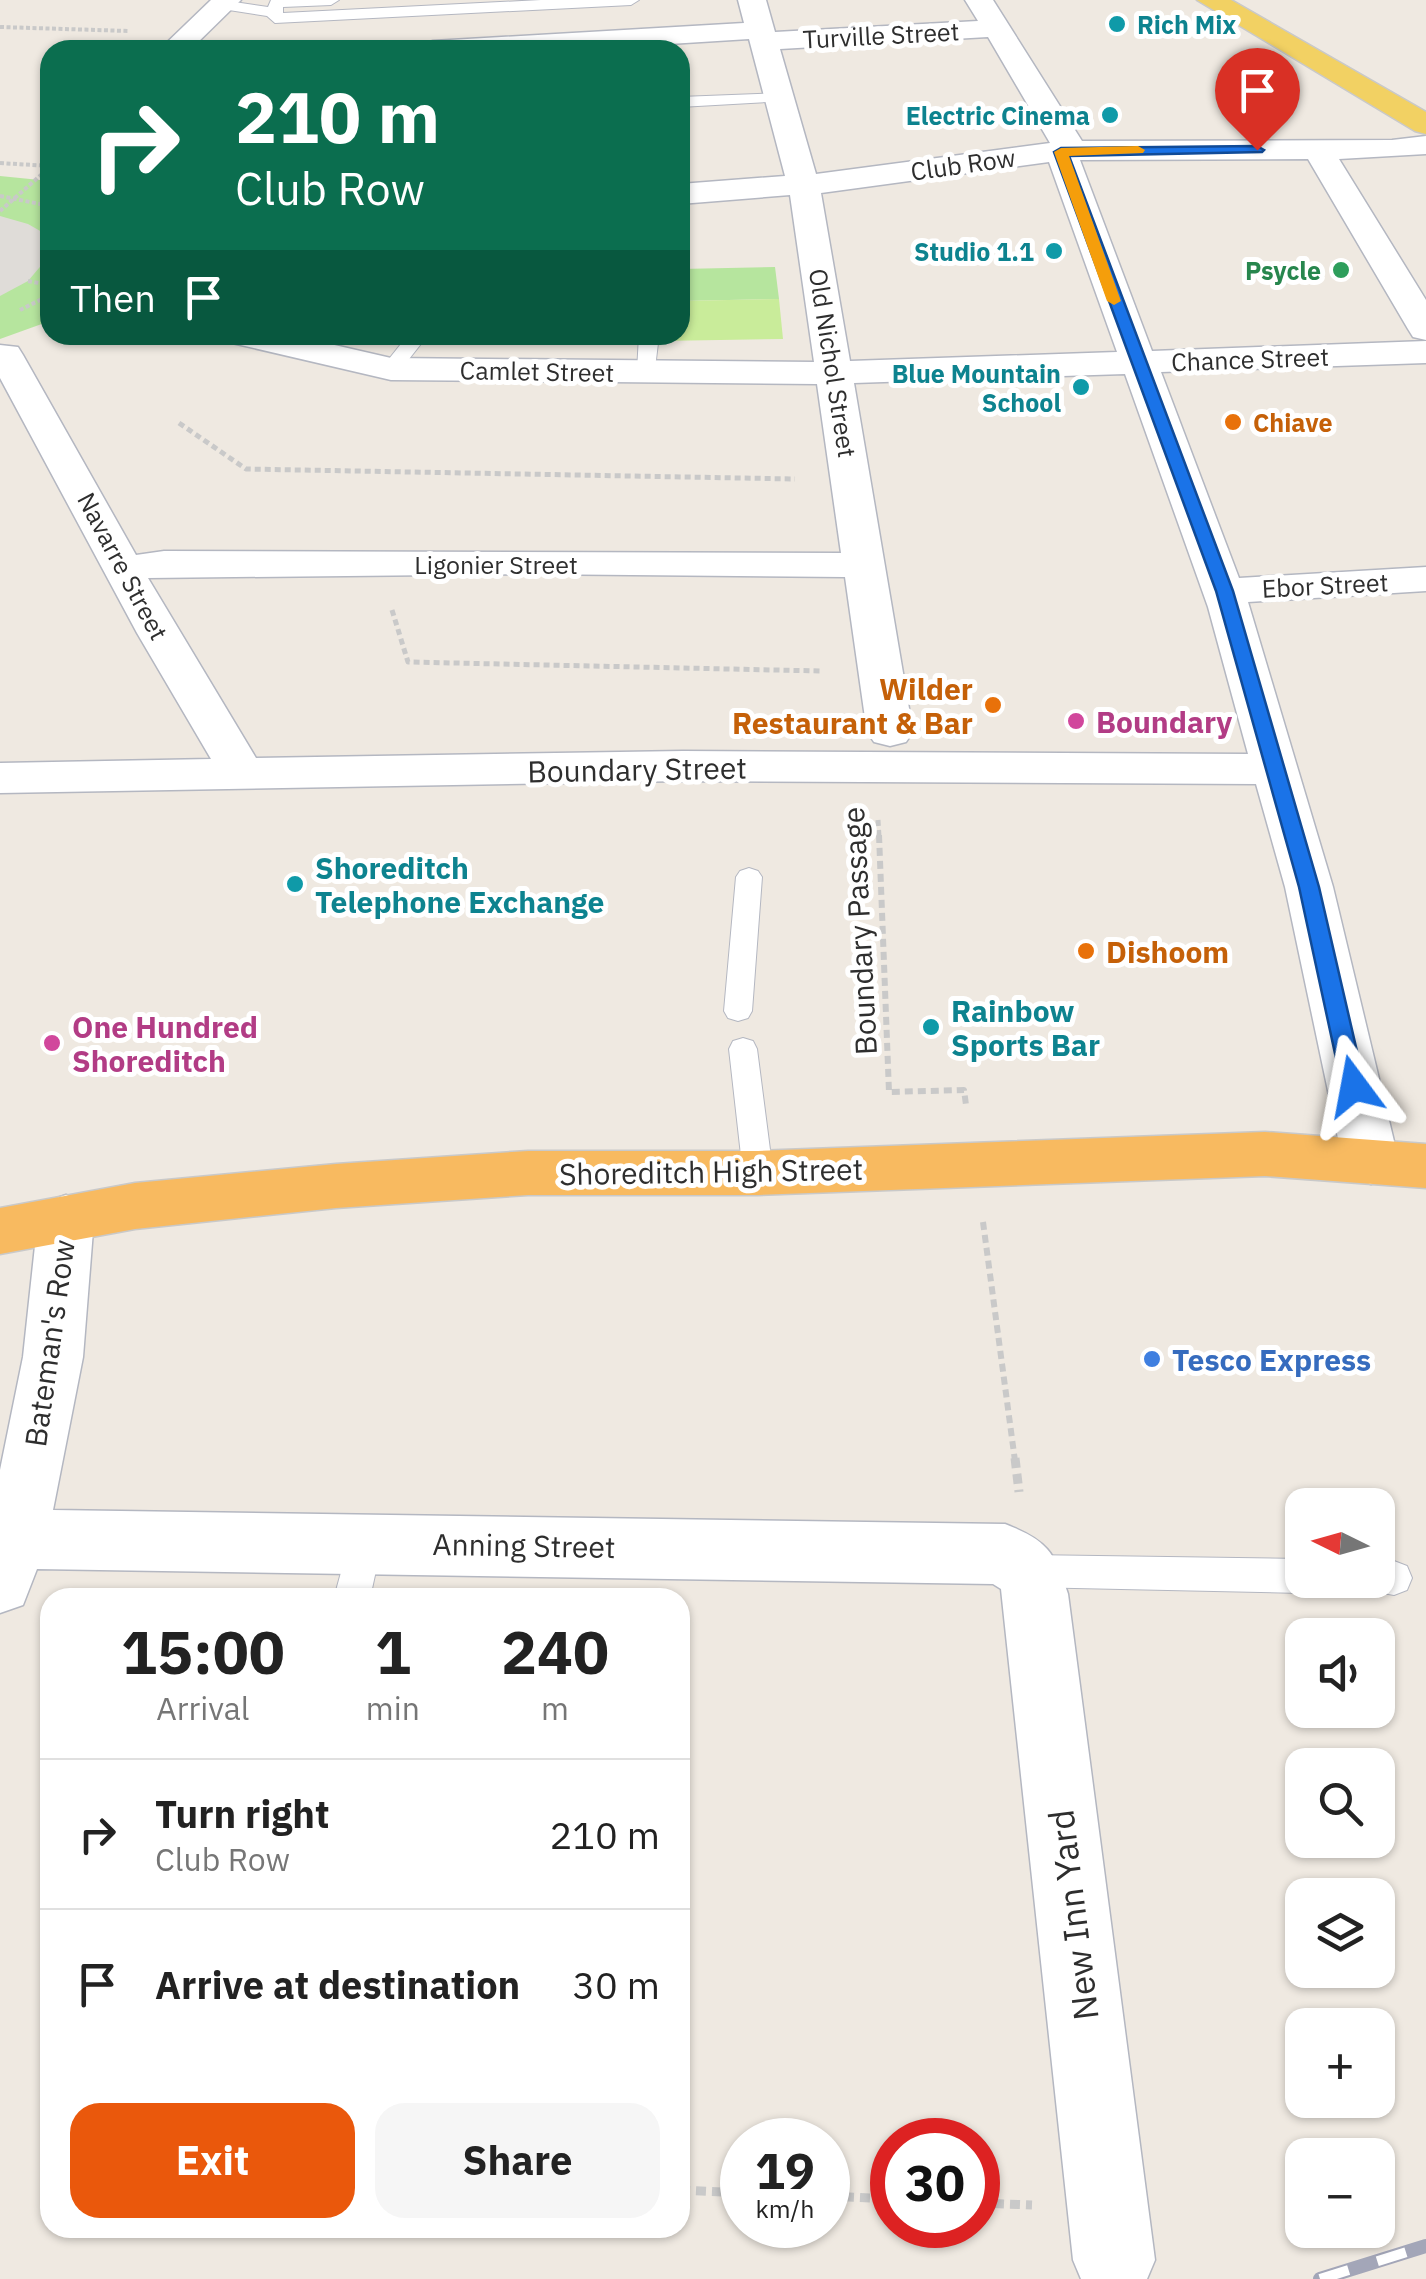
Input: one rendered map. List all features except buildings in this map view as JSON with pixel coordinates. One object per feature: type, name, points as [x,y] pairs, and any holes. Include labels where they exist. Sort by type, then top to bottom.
[{"type":"highway","name":"Shoreditch High Street","points":[[0,1232],[136,1206],[374,1183],[528,1174],[758,1174],[1265,1154],[1426,1166]]},
{"type":"main road","points":[[1212,0],[1426,126]]},
{"type":"street","points":[[979,0],[1067,141],[1061,152],[1224,591],[1309,887],[1371,1162]]},
{"type":"street","points":[[184,40],[224,2]]},
{"type":"street","name":"Turville Street","points":[[560,40],[759,24],[998,28]]},
{"type":"street","name":"Old Nichol Street","points":[[759,24],[803,183],[882,672],[881,750]]},
{"type":"street","name":"Club Row","points":[[690,193],[1061,152],[1426,145]]},
{"type":"street","points":[[1318,150],[1426,329]]},
{"type":"street","name":"Camlet Street","points":[[289,345],[391,368],[834,373]]},
{"type":"street","name":"Chance Street","points":[[834,373],[1426,352]]},
{"type":"street","name":"Navarre Street","points":[[2,356],[126,569],[158,633],[244,776]]},
{"type":"street","name":"Ligonier Street","points":[[126,569],[164,563],[866,565]]},
{"type":"street","name":"Ebor Street","points":[[1224,591],[1426,579]]},
{"type":"street","name":"Boundary Street","points":[[0,778],[682,766],[881,750],[1275,768]]},
{"type":"street","name":"Bateman's Row","points":[[7,1561],[49,1395],[66,1218]]},
{"type":"street","name":"Anning Street","points":[[7,1561],[358,1570],[982,1552],[1005,1554],[1042,1571]]},
{"type":"street","name":"New Inn Yard","points":[[1042,1571],[1035,1594],[1114,2260]]},
{"type":"lane","points":[[331,0],[276,3],[276,18],[631,0]]},
{"type":"lane","points":[[224,2],[256,12],[276,11]]},
{"type":"lane","points":[[690,102],[780,98]]},
{"type":"lane","points":[[391,368],[410,345]]},
{"type":"lane","points":[[647,372],[648,345]]},
{"type":"lane","points":[[738,1011],[749,878]]},
{"type":"lane","points":[[743,1049],[758,1174]]},
{"type":"lane","points":[[1042,1571],[1285,1576]]},
{"type":"path","points":[[0,28],[131,32]]},
{"type":"path","points":[[0,163],[40,166]]},
{"type":"path","points":[[0,211],[40,176]]},
{"type":"path","points":[[0,196],[40,204]]},
{"type":"path","points":[[28,282],[40,284]]},
{"type":"path","points":[[179,422],[246,469],[771,480],[851,477]]},
{"type":"path","points":[[378,563],[408,662],[882,672]]},
{"type":"path","name":"Boundary Passage","points":[[881,750],[877,806],[889,1092],[964,1090],[966,1106]]},
{"type":"path","points":[[984,1227],[1024,1529],[1049,1548],[1042,1571]]},
{"type":"path","points":[[690,2190],[720,2192]]},
{"type":"green space","points":[[0,176],[40,180],[40,325],[0,339]]},
{"type":"green space","points":[[775,267],[779,299],[690,301],[690,269]]},
{"type":"green space","points":[[779,299],[783,339],[690,341],[690,301]]},
{"type":"shaded area","points":[[0,216],[40,231],[40,267],[28,281],[0,296]]},
{"type":"railway","points":[[1320,2279],[1426,2246]]},
{"type":"slow traffic","points":[[1114,301],[1061,152],[1138,150]]},
{"type":"place","name":"Rich Mix","points":[[1117,24]]},
{"type":"place","name":"Electric Cinema","points":[[1110,115]]},
{"type":"place","name":"Studio 1.1","points":[[1054,251]]},
{"type":"place","name":"Psycle","points":[[1341,270]]},
{"type":"place","name":"Blue Mountain School","points":[[1081,387]]},
{"type":"place","name":"Chiave","points":[[1233,422]]},
{"type":"place","name":"Wilder Restaurant & Bar","points":[[993,705]]},
{"type":"place","name":"Boundary","points":[[1076,721]]},
{"type":"place","name":"Shoreditch Telephone Exchange","points":[[295,884]]},
{"type":"place","name":"Dishoom","points":[[1086,951]]},
{"type":"place","name":"Rainbow Sports Bar","points":[[931,1027]]},
{"type":"place","name":"One Hundred Shoreditch","points":[[52,1043]]},
{"type":"place","name":"Tesco Express","points":[[1152,1359]]},
{"type":"route","points":[[1257,150],[1061,152],[1224,591],[1309,887],[1354,1086]]}]
